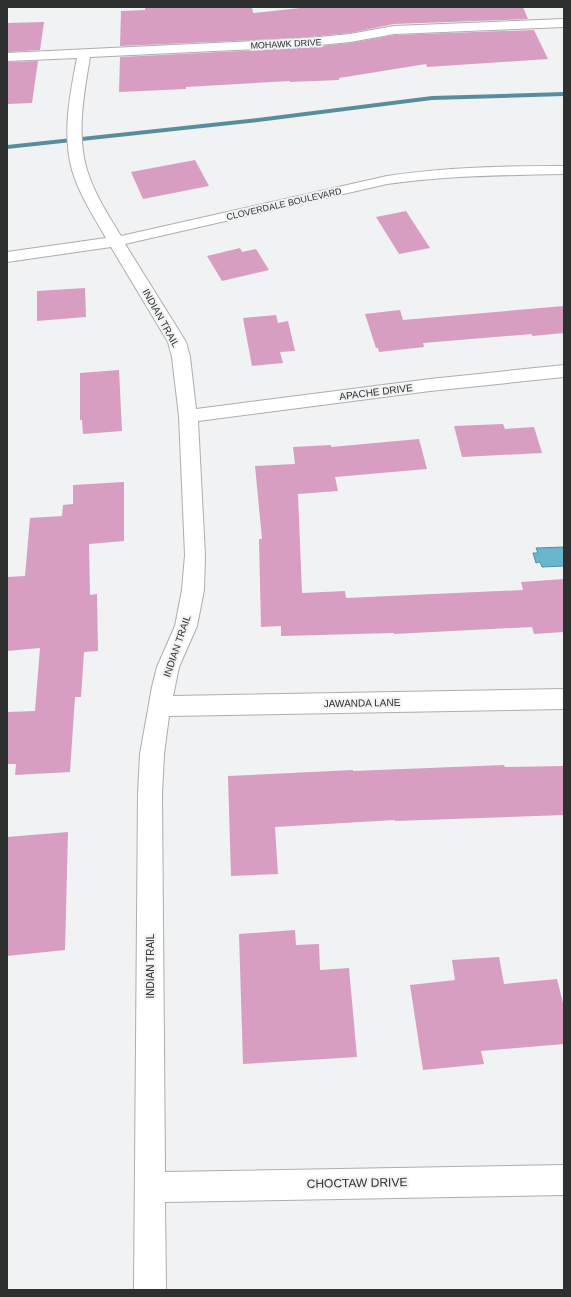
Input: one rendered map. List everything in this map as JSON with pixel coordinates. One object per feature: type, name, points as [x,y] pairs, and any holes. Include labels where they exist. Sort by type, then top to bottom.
[{"type":"street","name":"MOHAWK DRIVE","points":[[7,57],[299,43],[350,38],[394,30],[564,23]]},
{"type":"street","name":"INDIAN TRAIL","points":[[84,53],[75,116],[75,141],[78,165],[88,192],[115,242],[177,342],[181,357],[188,416],[195,555],[193,590],[186,626],[168,667],[159,706],[152,754],[150,794],[150,1290]]},
{"type":"street","name":"CLOVERDALE BOULEVARD","points":[[7,257],[115,242],[394,179],[428,174],[476,171],[564,170]]},
{"type":"street","name":"APACHE DRIVE","points":[[188,416],[437,384],[564,371]]},
{"type":"street","name":"JAWANDA LANE","points":[[159,706],[564,699]]},
{"type":"street","name":"CHOCTAW DRIVE","points":[[150,1187],[564,1180]]},
{"type":"water","points":[[564,547],[564,566],[542,567],[540,562],[536,563],[533,553],[538,553],[536,548]]},
{"type":"building","points":[[145,7],[252,7],[253,13],[310,7],[523,7],[528,19],[394,24],[350,33],[299,38],[120,46],[121,11],[145,10]]},
{"type":"building","points":[[44,22],[40,50],[7,52],[7,23]]},
{"type":"building","points":[[534,30],[548,59],[427,67],[426,64],[339,78],[339,80],[290,81],[186,87],[186,89],[119,92],[120,57],[299,48],[350,43],[394,35]]},
{"type":"building","points":[[38,61],[32,103],[7,104],[7,62]]},
{"type":"building","points":[[195,160],[209,186],[143,199],[131,172]]},
{"type":"building","points":[[406,211],[430,248],[399,254],[376,217]]},
{"type":"building","points":[[240,248],[242,252],[256,249],[269,270],[222,281],[207,256]]},
{"type":"building","points":[[85,288],[86,317],[37,321],[37,291]]},
{"type":"building","points":[[564,306],[564,333],[532,336],[532,334],[423,343],[424,347],[379,352],[378,348],[376,348],[365,314],[400,310],[403,320]]},
{"type":"building","points":[[276,315],[278,323],[288,321],[295,351],[280,352],[283,363],[252,366],[243,318]]},
{"type":"building","points":[[119,370],[122,431],[83,434],[82,420],[80,420],[80,373]]},
{"type":"building","points":[[503,424],[505,429],[534,427],[542,453],[462,457],[454,426]]},
{"type":"building","points":[[419,439],[427,469],[335,477],[338,491],[298,494],[302,593],[345,591],[346,598],[523,590],[521,582],[564,579],[564,632],[534,634],[532,627],[394,634],[281,636],[281,626],[261,627],[259,539],[262,539],[255,466],[295,464],[293,447],[331,445],[331,447]]},
{"type":"building","points":[[124,482],[124,541],[89,544],[90,595],[97,594],[98,651],[84,652],[81,697],[75,697],[70,772],[15,775],[16,764],[7,764],[7,712],[35,711],[40,648],[7,651],[7,577],[25,576],[30,518],[62,516],[63,505],[73,504],[73,485]]},
{"type":"building","points":[[504,765],[505,767],[564,766],[564,815],[395,820],[275,827],[278,874],[231,876],[228,776]]},
{"type":"building","points":[[68,832],[65,950],[7,956],[7,837]]},
{"type":"building","points":[[295,930],[296,945],[319,944],[320,970],[349,968],[357,1057],[243,1064],[239,934]]},
{"type":"building","points":[[499,957],[504,984],[557,979],[564,1007],[564,1044],[481,1051],[484,1064],[423,1070],[410,985],[455,980],[452,960]]},
{"type":"waterway","points":[[7,147],[258,120],[432,98],[564,94]]}]
